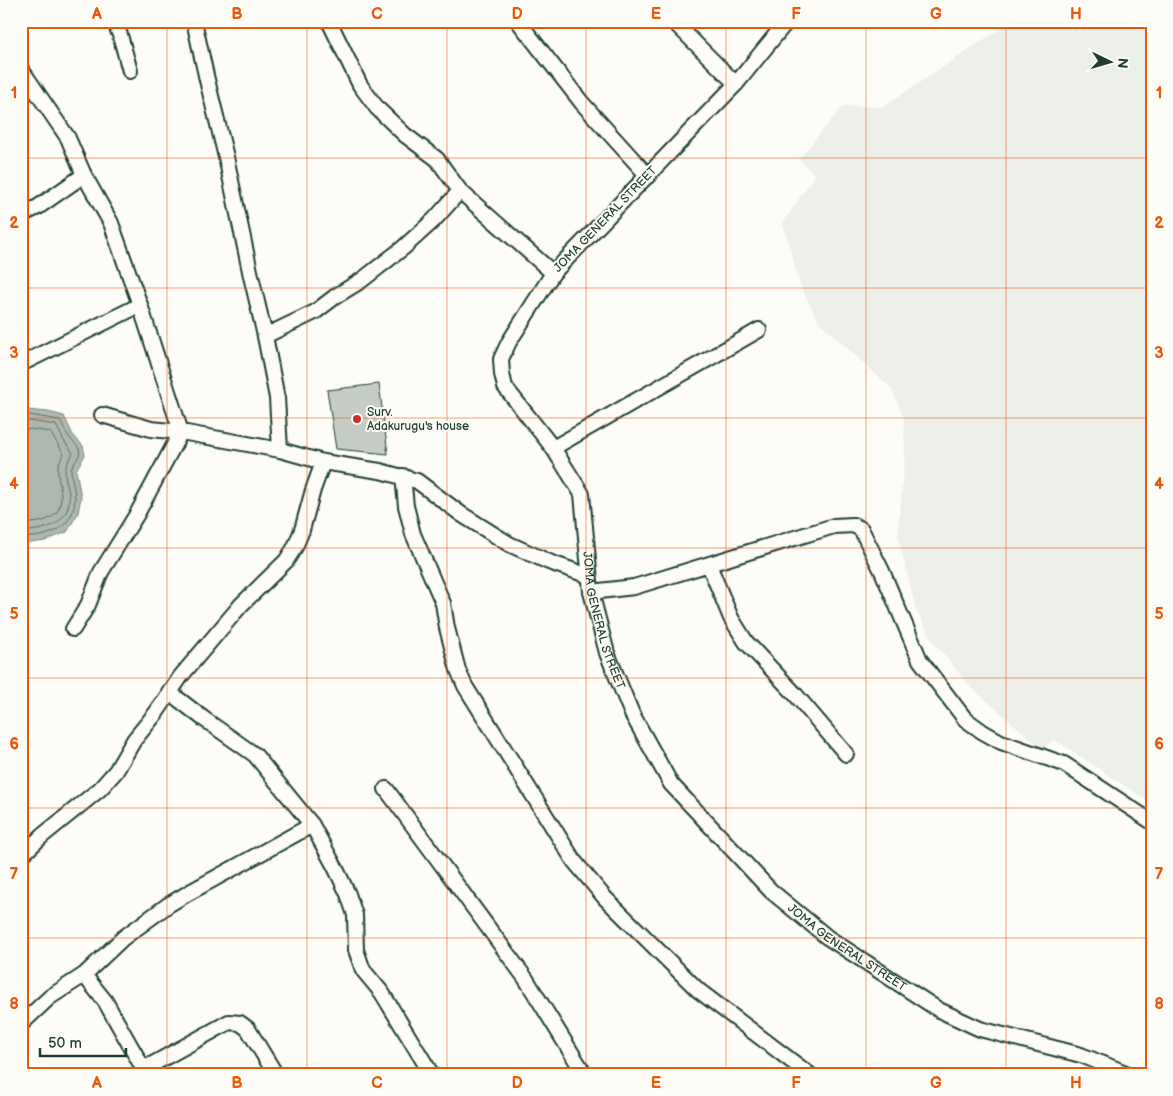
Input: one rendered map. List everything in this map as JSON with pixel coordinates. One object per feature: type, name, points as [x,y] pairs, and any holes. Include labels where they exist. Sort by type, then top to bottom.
[{"type":"street","points":[[114,21],[130,71]]},
{"type":"street","points":[[194,21],[265,336],[277,398],[280,450]]},
{"type":"street","points":[[329,21],[360,85],[377,108],[405,135],[437,159],[460,191],[553,273]]},
{"type":"street","points":[[518,21],[582,104],[648,176]]},
{"type":"street","points":[[673,21],[736,84]]},
{"type":"street","name":"JOMA GENERAL STREET","points":[[787,21],[736,84],[553,273],[509,342],[501,359],[505,387],[553,448],[582,494],[591,592],[607,653],[632,714],[671,784],[771,891],[827,937],[940,1010],[980,1029],[1081,1055],[1131,1075]]},
{"type":"street","points":[[21,69],[68,138],[84,175],[111,223],[181,432],[137,514],[101,572],[88,605],[73,629]]},
{"type":"street","points":[[21,215],[38,207],[84,175]]},
{"type":"street","points":[[265,336],[315,312],[362,280],[403,248],[434,220],[460,191]]},
{"type":"street","points":[[21,364],[140,305]]},
{"type":"street","points":[[553,448],[759,330]]},
{"type":"street","points":[[102,415],[151,428],[280,450],[323,462],[402,476],[417,481],[461,514],[509,544],[549,562],[589,576]]},
{"type":"street","points":[[21,856],[42,836],[100,789],[116,770],[134,740],[156,714],[169,692],[241,605],[286,561],[295,547],[302,530],[323,462]]},
{"type":"street","points":[[402,476],[406,506],[413,534],[443,603],[454,656],[465,686],[574,861],[606,898],[698,990],[810,1075]]},
{"type":"street","points":[[591,592],[634,587],[709,566],[834,526],[853,525],[861,529],[882,571],[920,660],[965,719],[983,732],[1002,742],[1064,764],[1152,822]]},
{"type":"street","points":[[709,566],[731,618],[746,642],[795,694],[846,754]]},
{"type":"street","points":[[169,692],[255,755],[312,825],[348,894],[355,915],[356,950],[364,970],[382,992],[432,1075]]},
{"type":"street","points":[[386,789],[526,980],[585,1075]]},
{"type":"street","points":[[21,1024],[50,997],[84,975],[123,938],[168,905],[312,825]]},
{"type":"street","points":[[84,975],[104,1001],[145,1072],[229,1022],[240,1023],[248,1029],[276,1075]]},
{"type":"shaded area","points":[[1012,21],[1152,21],[1152,804],[1054,739],[1042,749],[971,687],[934,643],[916,610],[898,535],[905,451],[904,418],[891,388],[819,322],[800,285],[783,223],[815,175],[799,159],[843,106],[883,107]]},
{"type":"water","points":[[27,410],[64,416],[73,435],[83,446],[85,455],[76,470],[81,497],[78,513],[67,532],[45,541],[30,543],[21,542],[21,413]]},
{"type":"building","name":"Surv. Adakurugu's house","points":[[379,384],[388,454],[336,449],[327,390]]},
{"type":"place","name":"Surv. Adakurugu's house","points":[[357,419]]}]
